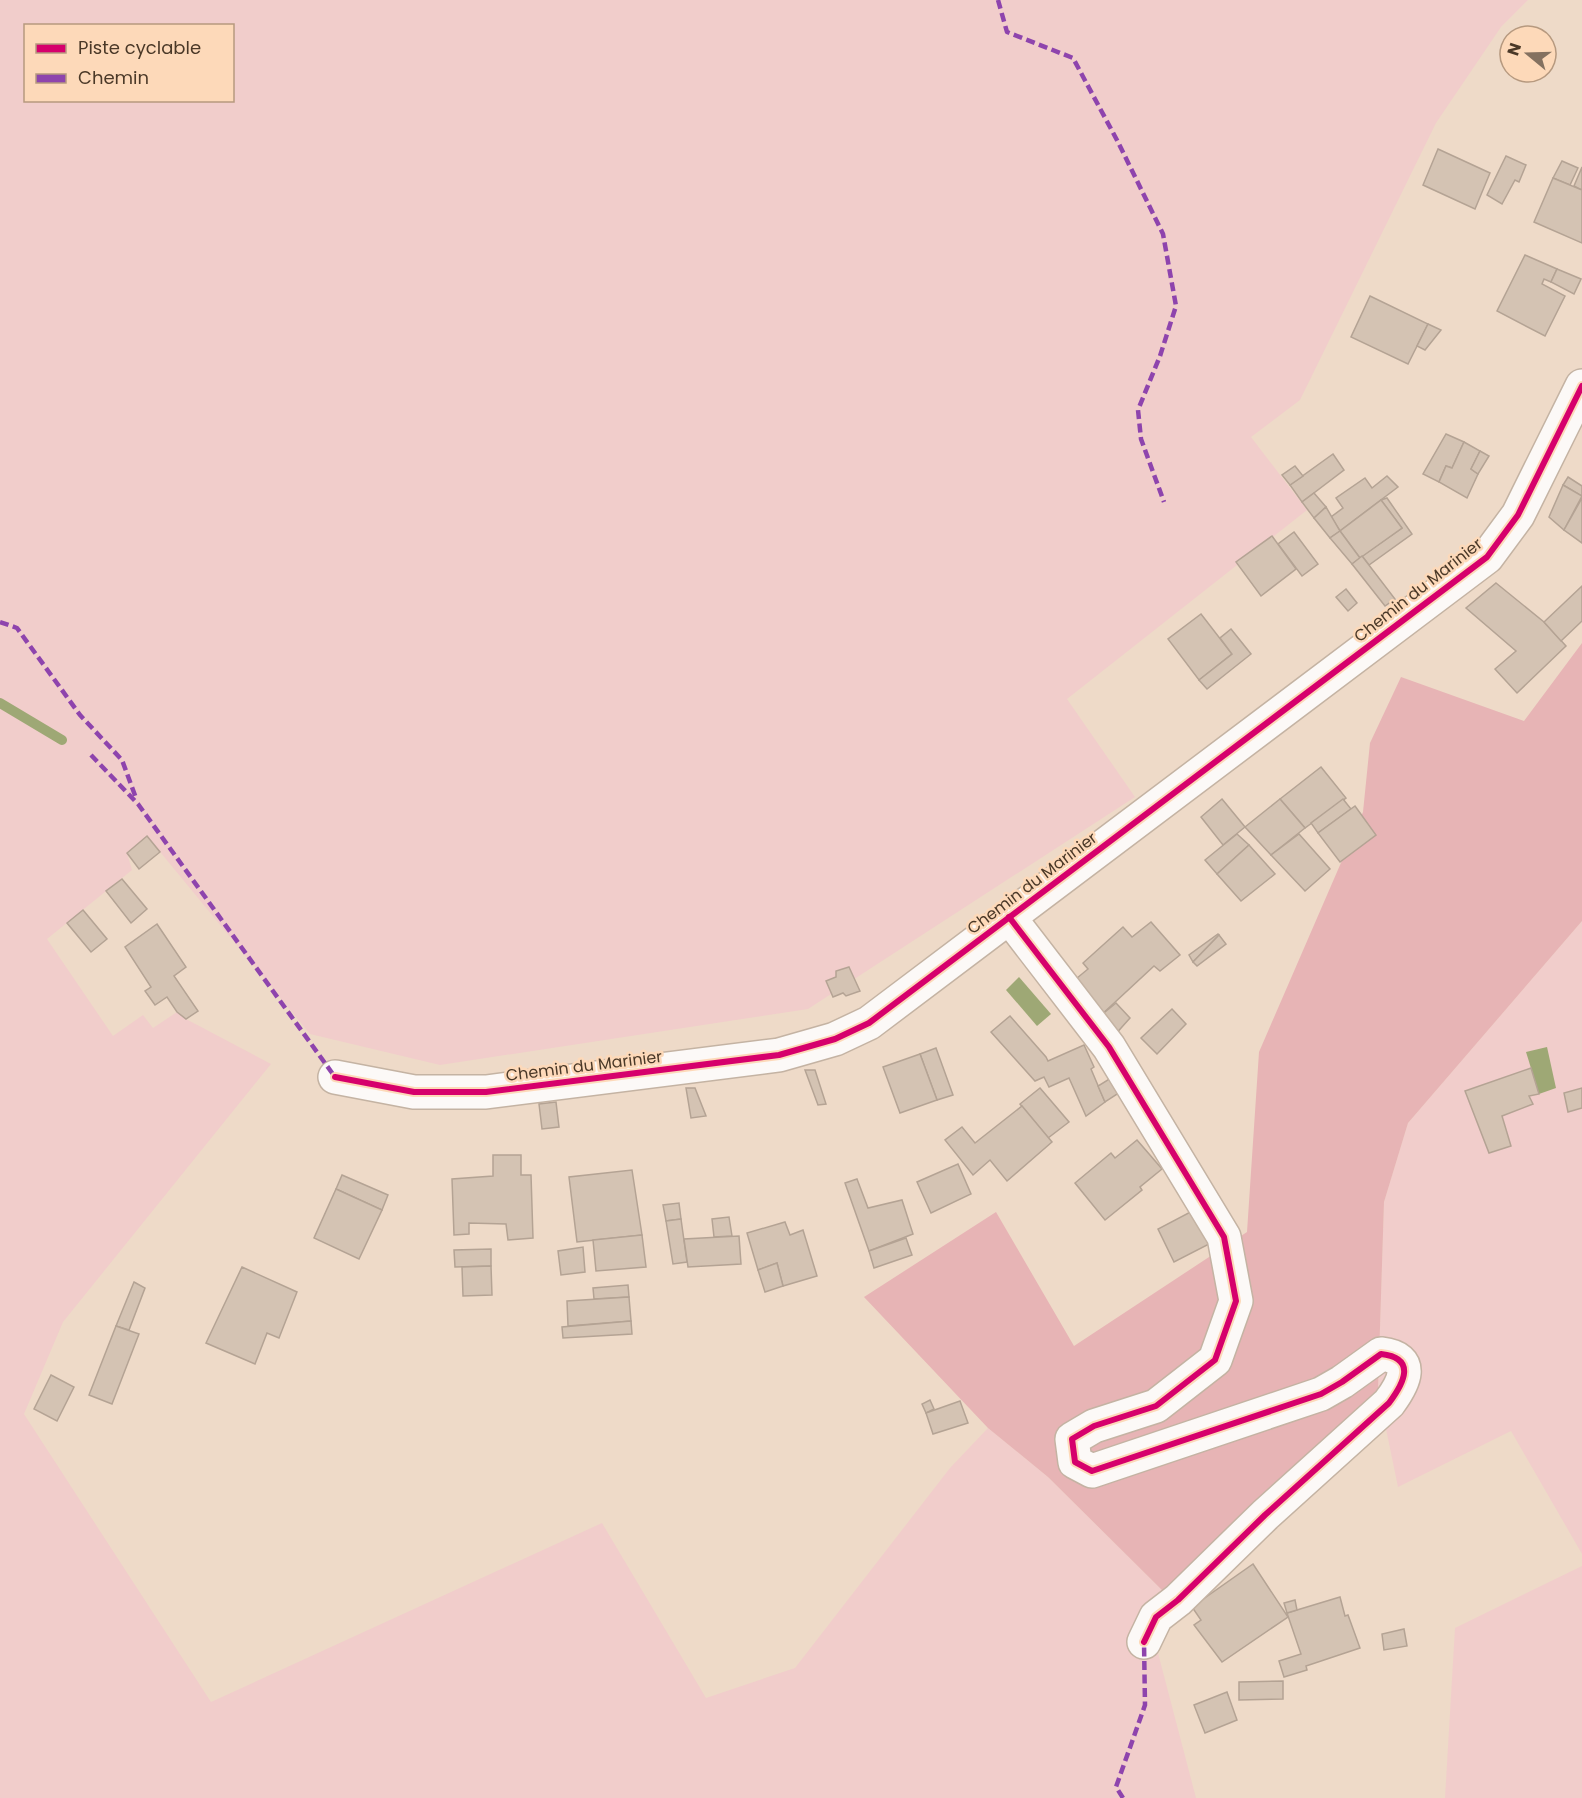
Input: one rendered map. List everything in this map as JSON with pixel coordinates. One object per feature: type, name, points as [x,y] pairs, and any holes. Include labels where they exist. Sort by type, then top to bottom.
[{"type":"street","name":"Chemin du Marinier","points":[[336,1077],[414,1092],[486,1092],[779,1055],[835,1039],[869,1023],[1487,558],[1518,515],[1582,386]]},
{"type":"street","points":[[1009,917],[1109,1047],[1224,1237],[1236,1301],[1215,1360],[1156,1406],[1094,1426],[1072,1439],[1075,1462],[1092,1471],[1321,1394],[1381,1354],[1393,1355],[1402,1361],[1405,1372],[1399,1390],[1389,1403],[1265,1515],[1178,1600],[1156,1617],[1144,1642]]},
{"type":"shaded area","points":[[0,0],[1528,0],[1504,24],[1498,24],[1498,31],[1436,123],[1300,400],[1251,437],[1307,510],[1067,699],[1135,797],[808,1009],[440,1065],[310,1034],[147,836],[127,853],[132,870],[47,939],[113,1036],[143,1015],[153,1028],[177,1012],[271,1064],[63,1322],[24,1414],[211,1702],[602,1523],[706,1698],[795,1668],[950,1468],[988,1428],[1048,1477],[1169,1597],[1158,1653],[1196,1798],[0,1798]]},
{"type":"shaded area","points":[[1582,643],[1582,921],[1408,1123],[1384,1202],[1378,1390],[1278,1498],[1169,1597],[1048,1477],[988,1428],[864,1297],[996,1212],[1074,1346],[1247,1232],[1259,1052],[1363,812],[1370,743],[1401,677],[1524,721]]},
{"type":"shaded area","points":[[1582,921],[1582,1554],[1511,1431],[1398,1487],[1378,1390],[1384,1202],[1408,1123]]},
{"type":"shaded area","points":[[1019,977],[1051,1014],[1037,1026],[1006,990]]},
{"type":"shaded area","points":[[1547,1047],[1556,1088],[1539,1094],[1526,1052]]},
{"type":"shaded area","points":[[1582,1566],[1582,1798],[1445,1798],[1455,1628]]},
{"type":"building","points":[[1438,149],[1490,173],[1475,209],[1423,185]]},
{"type":"building","points":[[1506,156],[1526,165],[1519,182],[1515,180],[1502,204],[1487,195]]},
{"type":"building","points":[[1562,161],[1578,168],[1570,185],[1553,178]]},
{"type":"building","points":[[1582,167],[1582,190],[1574,186]]},
{"type":"building","points":[[1553,178],[1582,190],[1582,243],[1534,222]]},
{"type":"building","points":[[1525,255],[1557,269],[1551,282],[1544,279],[1542,284],[1565,296],[1545,336],[1497,311]]},
{"type":"building","points":[[1557,269],[1581,279],[1574,294],[1551,282]]},
{"type":"building","points":[[1370,296],[1428,324],[1408,364],[1351,337]]},
{"type":"building","points":[[1428,324],[1441,330],[1425,350],[1417,346]]},
{"type":"building","points":[[1446,434],[1464,442],[1452,468],[1446,466],[1439,482],[1423,474]]},
{"type":"building","points":[[1464,442],[1480,451],[1471,469],[1478,474],[1467,498],[1439,482],[1446,466],[1452,468]]},
{"type":"building","points":[[1480,451],[1489,456],[1478,474],[1471,469]]},
{"type":"building","points":[[1333,454],[1344,470],[1302,502],[1290,485]]},
{"type":"building","points":[[1295,466],[1303,476],[1290,485],[1282,475]]},
{"type":"building","points":[[1387,476],[1398,487],[1340,531],[1331,517],[1343,508],[1336,498],[1365,478],[1372,488]]},
{"type":"building","points":[[1568,477],[1582,486],[1582,496],[1563,485]]},
{"type":"building","points":[[1563,485],[1582,496],[1564,530],[1549,517]]},
{"type":"building","points":[[1314,493],[1326,507],[1314,518],[1302,502]]},
{"type":"building","points":[[1387,498],[1412,534],[1369,565],[1362,556],[1402,528],[1381,500]]},
{"type":"building","points":[[1582,498],[1582,543],[1564,530]]},
{"type":"building","points":[[1381,500],[1402,528],[1360,558],[1340,531]]},
{"type":"building","points":[[1326,507],[1340,531],[1330,538],[1314,518]]},
{"type":"building","points":[[1340,531],[1360,558],[1352,564],[1330,538]]},
{"type":"building","points":[[1294,532],[1318,564],[1302,576],[1278,544]]},
{"type":"building","points":[[1272,536],[1296,569],[1261,596],[1236,562]]},
{"type":"building","points":[[1362,556],[1395,599],[1385,606],[1352,564]]},
{"type":"building","points":[[1496,583],[1544,622],[1566,646],[1517,693],[1495,669],[1516,651],[1466,608]]},
{"type":"building","points":[[1582,586],[1582,621],[1561,641],[1544,622]]},
{"type":"building","points":[[1346,589],[1357,603],[1348,611],[1336,597]]},
{"type":"building","points":[[1201,614],[1232,654],[1199,680],[1168,639]]},
{"type":"building","points":[[1231,629],[1251,654],[1207,689],[1199,680],[1232,654],[1220,638]]},
{"type":"building","points":[[1321,767],[1346,798],[1305,828],[1280,799]]},
{"type":"building","points":[[1222,799],[1245,827],[1223,845],[1201,817]]},
{"type":"building","points":[[1280,799],[1305,828],[1271,855],[1245,827]]},
{"type":"building","points":[[1343,799],[1351,809],[1318,833],[1311,823]]},
{"type":"building","points":[[1355,806],[1376,835],[1340,862],[1318,833]]},
{"type":"building","points":[[1237,834],[1249,845],[1217,874],[1205,860]]},
{"type":"building","points":[[1299,834],[1330,869],[1305,891],[1271,855]]},
{"type":"building","points":[[147,836],[160,852],[139,869],[127,853]]},
{"type":"building","points":[[1249,845],[1275,874],[1241,901],[1217,874]]},
{"type":"building","points":[[122,879],[147,909],[131,923],[106,891]]},
{"type":"building","points":[[83,910],[107,939],[91,952],[67,923]]},
{"type":"building","points":[[1151,922],[1180,955],[1160,971],[1154,966],[1099,1017],[1071,983],[1088,969],[1083,963],[1123,927],[1132,937]]},
{"type":"building","points":[[157,924],[186,967],[174,976],[198,1011],[186,1019],[177,1012],[167,997],[155,1005],[145,991],[151,987],[125,947]]},
{"type":"building","points":[[1219,935],[1193,962],[1189,955]]},
{"type":"building","points":[[1219,935],[1226,944],[1197,966],[1193,962]]},
{"type":"building","points":[[849,967],[860,991],[846,996],[843,993],[833,997],[826,981],[836,977],[836,971]]},
{"type":"building","points":[[1116,1003],[1130,1018],[1113,1037],[1099,1017]]},
{"type":"building","points":[[1172,1009],[1186,1024],[1157,1054],[1141,1038]]},
{"type":"building","points":[[1010,1016],[1048,1061],[1084,1045],[1105,1102],[1086,1116],[1069,1078],[1049,1087],[1044,1077],[1035,1081],[991,1032]]},
{"type":"building","points":[[936,1048],[953,1095],[937,1100],[920,1054]]},
{"type":"building","points":[[920,1054],[937,1100],[900,1113],[883,1067]]},
{"type":"building","points":[[1531,1068],[1539,1094],[1529,1096],[1533,1104],[1502,1116],[1511,1146],[1489,1153],[1465,1091]]},
{"type":"building","points":[[805,1070],[815,1070],[826,1104],[818,1105]]},
{"type":"building","points":[[1119,1073],[1128,1087],[1105,1102],[1098,1086]]},
{"type":"building","points":[[686,1088],[695,1088],[706,1116],[691,1118]]},
{"type":"building","points":[[1040,1088],[1069,1122],[1048,1138],[1020,1104]]},
{"type":"building","points":[[1582,1088],[1582,1108],[1568,1112],[1564,1093]]},
{"type":"building","points":[[556,1102],[559,1127],[542,1129],[539,1104]]},
{"type":"building","points":[[1022,1106],[1052,1142],[1007,1181],[990,1160],[973,1175],[945,1140],[962,1127],[975,1143]]},
{"type":"building","points":[[1137,1140],[1162,1169],[1140,1187],[1142,1190],[1105,1220],[1075,1183],[1111,1153],[1115,1158]]},
{"type":"building","points":[[493,1155],[521,1155],[521,1175],[531,1175],[533,1238],[508,1240],[506,1224],[469,1223],[469,1234],[454,1235],[452,1179],[493,1176]]},
{"type":"building","points":[[958,1164],[971,1194],[931,1213],[917,1182]]},
{"type":"building","points":[[632,1170],[642,1235],[577,1242],[569,1177]]},
{"type":"building","points":[[342,1175],[388,1195],[382,1210],[336,1189]]},
{"type":"building","points":[[857,1179],[868,1208],[902,1200],[913,1234],[869,1251],[845,1183]]},
{"type":"building","points":[[336,1189],[382,1210],[359,1259],[314,1238]]},
{"type":"building","points":[[679,1203],[681,1219],[666,1221],[663,1205]]},
{"type":"building","points":[[1198,1208],[1215,1241],[1174,1262],[1158,1229]]},
{"type":"building","points":[[729,1217],[732,1236],[714,1237],[712,1219]]},
{"type":"building","points":[[681,1219],[687,1262],[673,1264],[666,1221]]},
{"type":"building","points":[[785,1222],[790,1235],[803,1230],[817,1276],[783,1286],[777,1263],[758,1270],[747,1233]]},
{"type":"building","points":[[642,1235],[646,1267],[596,1271],[593,1240]]},
{"type":"building","points":[[739,1236],[741,1264],[688,1267],[684,1239]]},
{"type":"building","points":[[906,1238],[912,1255],[874,1268],[869,1251]]},
{"type":"building","points":[[583,1247],[585,1272],[561,1275],[558,1251]]},
{"type":"building","points":[[491,1249],[491,1266],[455,1267],[454,1250]]},
{"type":"building","points":[[777,1263],[783,1286],[765,1292],[758,1270]]},
{"type":"building","points":[[491,1266],[492,1295],[463,1296],[462,1267]]},
{"type":"building","points":[[242,1267],[297,1292],[279,1338],[267,1333],[255,1364],[206,1343]]},
{"type":"building","points":[[134,1282],[145,1288],[129,1330],[116,1326]]},
{"type":"building","points":[[628,1285],[629,1297],[594,1299],[593,1288]]},
{"type":"building","points":[[629,1297],[631,1321],[568,1326],[567,1301]]},
{"type":"building","points":[[631,1321],[632,1334],[563,1338],[562,1327]]},
{"type":"building","points":[[116,1326],[139,1334],[112,1404],[89,1395]]},
{"type":"building","points":[[51,1375],[74,1387],[57,1421],[34,1409]]},
{"type":"building","points":[[930,1400],[934,1409],[926,1413],[922,1404]]},
{"type":"building","points":[[960,1401],[968,1423],[933,1434],[926,1413]]},
{"type":"building","points":[[1253,1564],[1288,1617],[1222,1662],[1194,1625],[1201,1620],[1192,1607]]},
{"type":"building","points":[[1340,1597],[1345,1616],[1348,1615],[1360,1648],[1306,1666],[1307,1670],[1284,1677],[1279,1661],[1301,1654],[1287,1613]]},
{"type":"building","points":[[1295,1600],[1297,1610],[1287,1613],[1284,1603]]},
{"type":"building","points":[[1404,1629],[1407,1646],[1384,1650],[1382,1634]]},
{"type":"building","points":[[1283,1681],[1283,1699],[1239,1700],[1239,1682]]},
{"type":"building","points":[[1227,1692],[1237,1720],[1205,1733],[1194,1705]]},
{"type":"waterway","points":[[0,703],[62,740]]},
{"type":"marked path","points":[[998,0],[1007,32],[1073,58],[1118,142],[1163,234],[1176,306],[1160,356],[1138,410],[1141,439],[1164,502]]},
{"type":"marked path","points":[[0,622],[17,628],[80,715],[122,760],[136,798]]},
{"type":"marked path","points":[[91,755],[138,804],[335,1077]]},
{"type":"marked path","points":[[1123,1798],[1116,1787],[1145,1705],[1144,1642]]},
{"type":"cycle path","points":[[335,1077],[414,1092],[486,1092],[779,1055],[835,1039],[869,1023],[1487,557],[1518,515],[1582,386]]},
{"type":"cycle path","points":[[1009,917],[1109,1047],[1224,1237],[1236,1301],[1215,1360],[1156,1406],[1094,1426],[1072,1439],[1075,1462],[1092,1471],[1321,1394],[1381,1354],[1392,1356],[1403,1366],[1403,1380],[1389,1403],[1265,1515],[1178,1600],[1156,1617],[1144,1642]]}]
